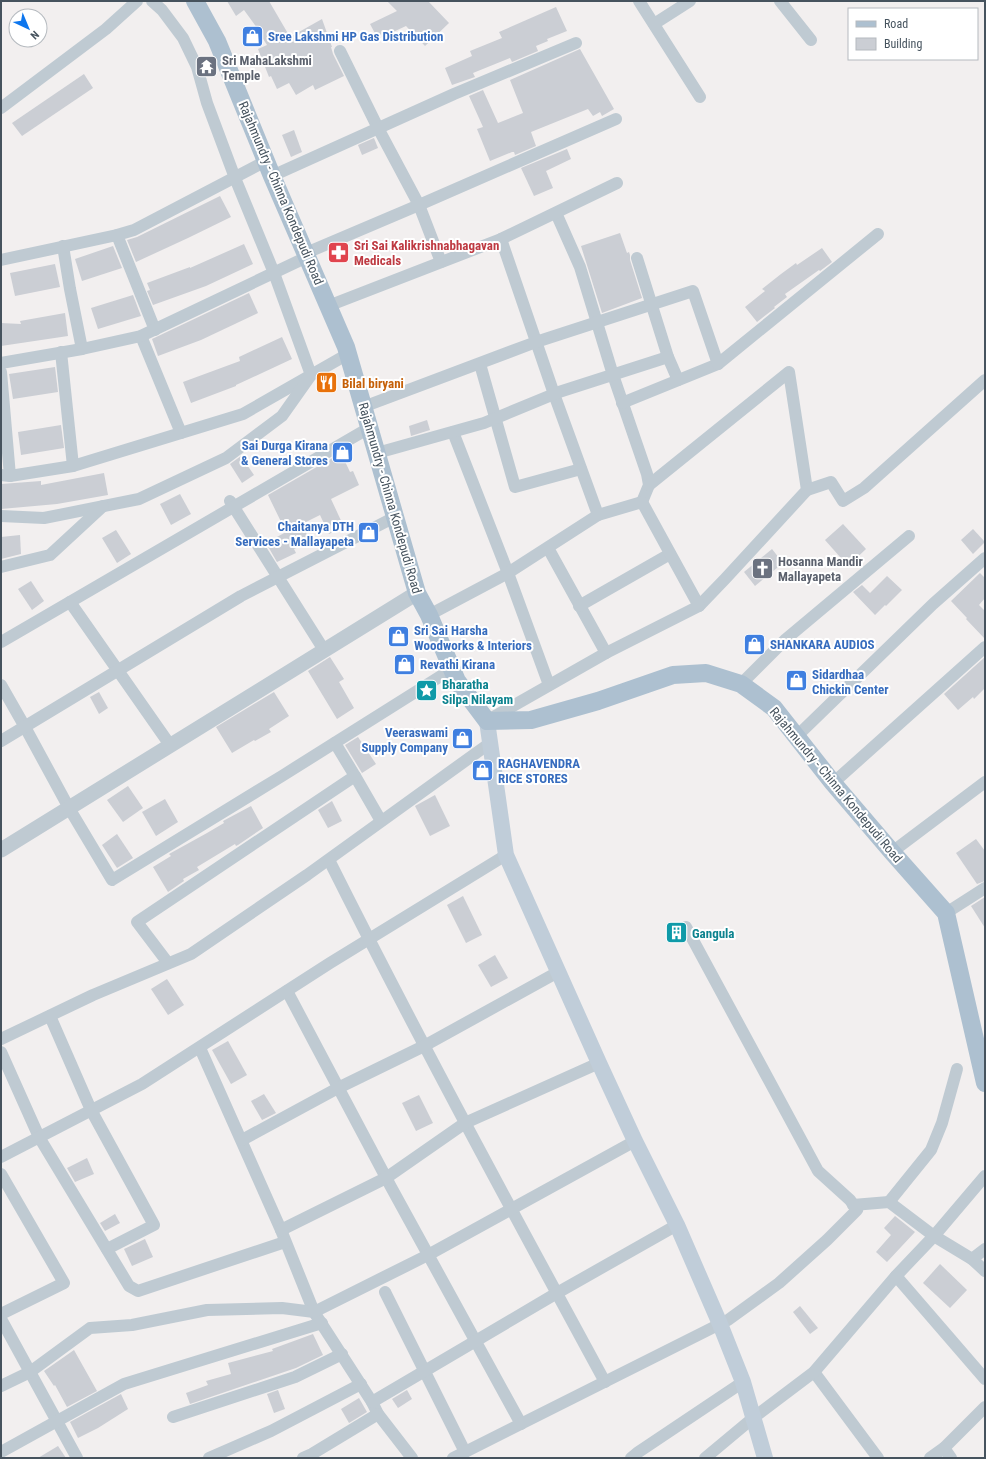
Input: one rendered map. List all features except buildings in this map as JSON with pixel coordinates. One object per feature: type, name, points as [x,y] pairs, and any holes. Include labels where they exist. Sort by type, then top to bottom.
[{"type":"main road","name":"Rajahmundry - Chinna Kondepudi Road","points":[[195,1],[217,41],[269,169],[348,354],[417,593],[429,615],[457,681],[487,721],[531,720],[598,701],[673,675],[706,673],[741,684],[774,708],[833,783],[946,913],[985,1082]]},
{"type":"main road","points":[[487,721],[506,855],[599,1063],[677,1225],[720,1324],[743,1382],[765,1458]]},
{"type":"street","points":[[1,108],[106,29],[137,1]]},
{"type":"street","points":[[152,1],[162,10],[184,38],[196,67],[207,103],[235,178],[274,273],[311,375]]},
{"type":"street","points":[[639,1],[700,97]]},
{"type":"street","points":[[654,24],[690,1]]},
{"type":"street","points":[[780,1],[811,40]]},
{"type":"street","points":[[1,260],[134,230],[235,178],[269,169],[378,128],[454,94],[576,43]]},
{"type":"street","points":[[340,51],[378,128],[420,205],[441,262]]},
{"type":"street","points":[[1,363],[82,349],[141,336],[274,273],[306,255],[616,119]]},
{"type":"street","points":[[328,306],[501,239],[617,183]]},
{"type":"street","points":[[556,213],[580,267],[622,403],[647,474],[649,485]]},
{"type":"street","points":[[622,403],[718,364],[878,234]]},
{"type":"street","points":[[117,235],[155,330]]},
{"type":"street","points":[[501,239],[554,394],[598,515]]},
{"type":"street","points":[[63,246],[82,349]]},
{"type":"street","points":[[637,258],[653,304],[668,357],[678,380]]},
{"type":"street","points":[[363,406],[480,364],[536,342],[693,291],[718,364]]},
{"type":"street","points":[[141,336],[182,433]]},
{"type":"street","points":[[61,352],[73,466]]},
{"type":"street","points":[[1,372],[6,475],[73,466],[243,414],[348,354]]},
{"type":"street","points":[[377,453],[495,419],[554,394],[668,357]]},
{"type":"street","points":[[480,364],[515,487],[581,469]]},
{"type":"street","points":[[642,502],[649,485],[789,372],[807,490]]},
{"type":"street","points":[[1,516],[44,518],[139,499],[226,458],[282,416],[311,375]]},
{"type":"street","points":[[487,721],[606,653],[699,606],[725,580],[807,490],[831,482],[843,501],[864,488],[985,380]]},
{"type":"street","points":[[1,642],[70,602],[232,503],[369,428]]},
{"type":"street","points":[[453,432],[508,573],[548,685]]},
{"type":"street","points":[[642,502],[699,606]]},
{"type":"street","points":[[429,615],[508,573],[598,515],[642,502]]},
{"type":"street","points":[[232,503],[324,650]]},
{"type":"street","points":[[1,567],[50,555],[103,506]]},
{"type":"street","points":[[1,742],[241,596],[395,517]]},
{"type":"street","points":[[741,684],[786,639],[909,536]]},
{"type":"street","points":[[548,548],[606,653]]},
{"type":"street","points":[[579,606],[670,554]]},
{"type":"street","points":[[796,737],[934,604],[985,558]]},
{"type":"street","points":[[1,850],[417,593]]},
{"type":"street","points":[[70,602],[170,745]]},
{"type":"street","points":[[833,783],[985,647]]},
{"type":"street","points":[[1,685],[26,727],[69,808],[112,880],[452,669]]},
{"type":"street","points":[[335,743],[381,822]]},
{"type":"street","points":[[1,1039],[93,995],[191,954],[329,860],[490,743]]},
{"type":"street","points":[[168,963],[137,922],[355,776]]},
{"type":"street","points":[[892,852],[985,782]]},
{"type":"street","points":[[1,1156],[142,1084],[287,991],[506,855]]},
{"type":"street","points":[[329,860],[424,1046],[605,1382]]},
{"type":"street","points":[[946,913],[985,888]]},
{"type":"street","points":[[453,1458],[728,1320],[785,1279],[827,1240],[856,1210],[850,1200],[818,1171],[686,927]]},
{"type":"street","points":[[242,1140],[338,1088],[424,1046],[558,972]]},
{"type":"street","points":[[287,991],[386,1178],[521,1424]]},
{"type":"street","points":[[50,1016],[91,1110],[154,1225],[107,1249]]},
{"type":"street","points":[[200,1048],[281,1230],[314,1312],[361,1384],[405,1456]]},
{"type":"street","points":[[1,1052],[39,1137],[129,1286],[138,1291],[285,1242]]},
{"type":"street","points":[[281,1230],[386,1178],[465,1123],[599,1063]]},
{"type":"street","points":[[889,1202],[931,1150],[942,1123],[957,1069]]},
{"type":"street","points":[[1,1386],[30,1372],[90,1328],[132,1325],[207,1310],[282,1308],[314,1312],[428,1255],[636,1141]]},
{"type":"street","points":[[1,1174],[64,1283],[1,1314]]},
{"type":"street","points":[[705,1458],[814,1372],[896,1276],[934,1236],[985,1176]]},
{"type":"street","points":[[854,1205],[889,1202],[934,1236],[972,1259],[985,1271]]},
{"type":"street","points":[[372,1402],[557,1293],[677,1225]]},
{"type":"street","points":[[972,1259],[985,1248]]},
{"type":"street","points":[[896,1276],[985,1379]]},
{"type":"street","points":[[385,1292],[465,1452]]},
{"type":"street","points":[[1,1319],[78,1458]]},
{"type":"street","points":[[3,1458],[1,1453],[124,1384],[322,1323]]},
{"type":"street","points":[[173,1417],[295,1377],[342,1354]]},
{"type":"street","points":[[814,1372],[878,1458]]},
{"type":"street","points":[[631,1458],[637,1452],[743,1382]]},
{"type":"street","points":[[209,1458],[271,1431],[361,1384]]},
{"type":"street","points":[[930,1458],[944,1448],[985,1407]]},
{"type":"street","points":[[303,1458],[378,1414]]},
{"type":"street","points":[[944,1448],[951,1458]]},
{"type":"place","name":"Sree Lakshmi HP Gas Distribution","points":[[253,36]]},
{"type":"place","name":"Sri MahaLakshmi Temple","points":[[207,67]]},
{"type":"place","name":"Sri Sai Kalikrishnabhagavan Medicals","points":[[339,252]]},
{"type":"place","name":"Bilal biryani","points":[[327,383]]},
{"type":"place","name":"Sai Durga Kirana & General Stores","points":[[343,452]]},
{"type":"place","name":"Chaitanya DTH Services - Mallayapeta","points":[[369,533]]},
{"type":"place","name":"Hosanna Mandir Mallayapeta","points":[[763,568]]},
{"type":"place","name":"Sri Sai Harsha Woodworks & Interiors","points":[[399,637]]},
{"type":"place","name":"SHANKARA AUDIOS","points":[[754,644]]},
{"type":"place","name":"Revathi Kirana","points":[[405,664]]},
{"type":"place","name":"Sidardhaa Chickin Center","points":[[796,681]]},
{"type":"place","name":"Bharatha Silpa Nilayam","points":[[426,691]]},
{"type":"place","name":"Veeraswami Supply Company","points":[[463,739]]},
{"type":"place","name":"RAGHAVENDRA RICE STORES","points":[[482,770]]},
{"type":"place","name":"Gangula","points":[[676,933]]}]
